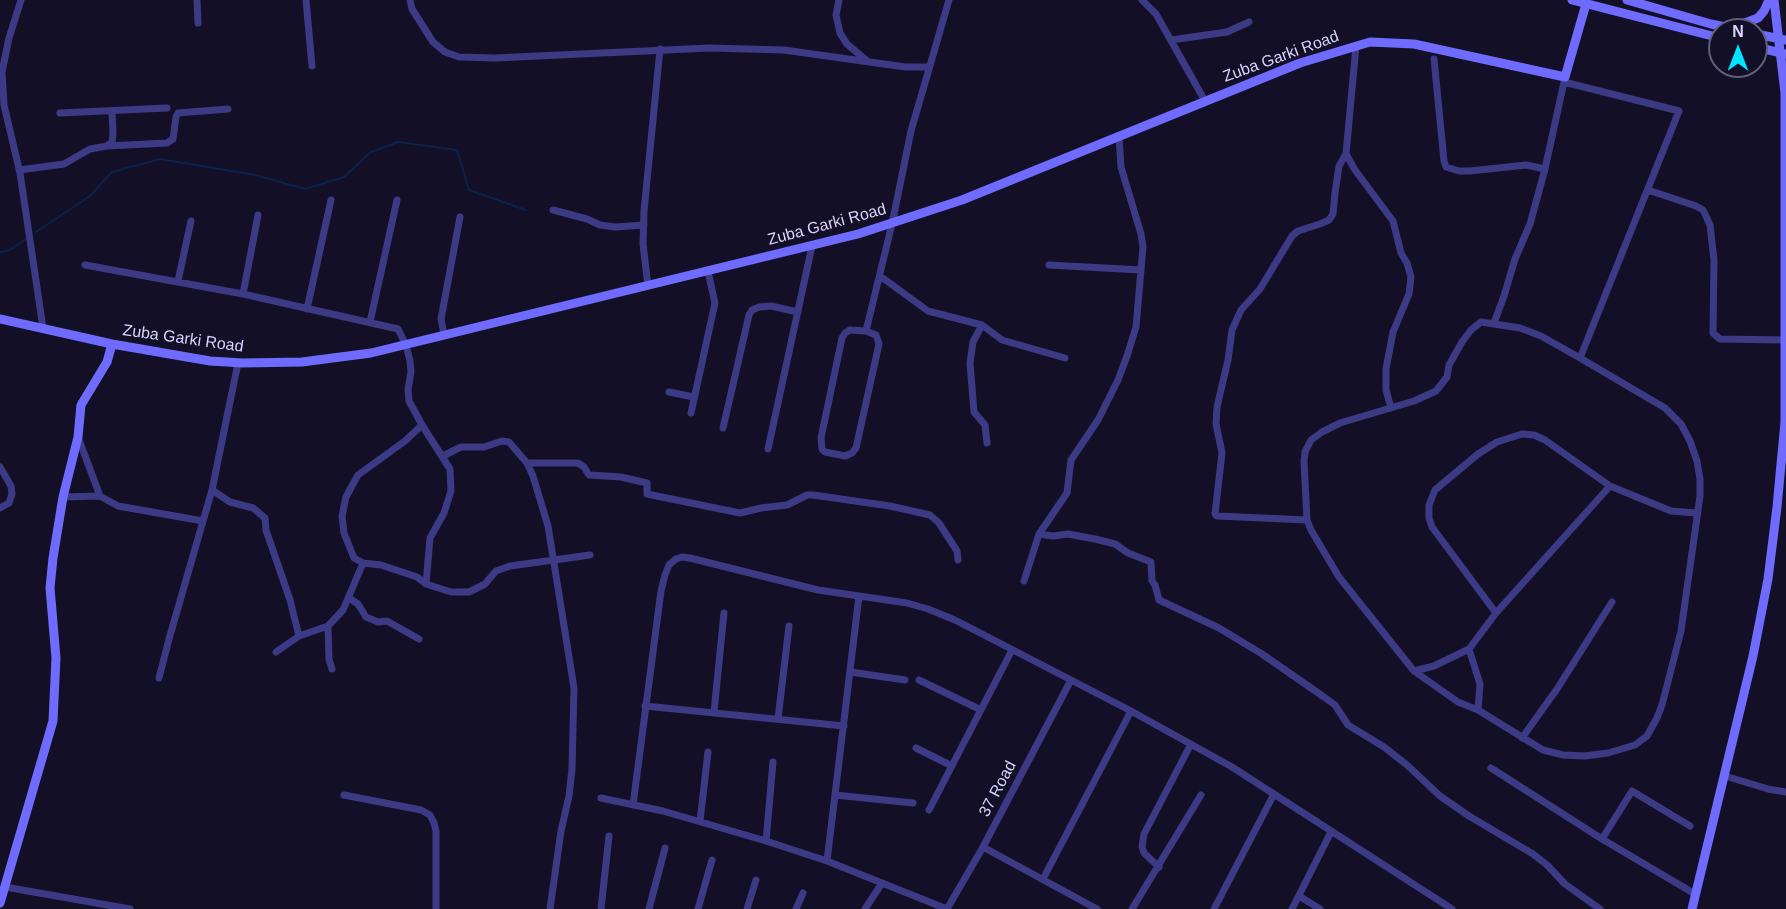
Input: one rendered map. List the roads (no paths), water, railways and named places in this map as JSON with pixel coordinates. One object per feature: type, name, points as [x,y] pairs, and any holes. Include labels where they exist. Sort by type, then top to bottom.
[{"type":"main road","points":[[1572,0],[1708,35]]},
{"type":"main road","points":[[1627,0],[1708,23]]},
{"type":"main road","points":[[1758,18],[1769,0]]},
{"type":"main road","points":[[1692,909],[1753,656],[1768,579],[1785,422],[1785,93],[1782,39],[1774,0]]},
{"type":"main road","points":[[1565,80],[1586,4]]},
{"type":"main road","name":"Zuba Garki Road","points":[[0,319],[182,357],[238,363],[302,362],[371,353],[708,272],[892,224],[962,200],[1300,63],[1370,42],[1414,44],[1565,80]]},
{"type":"main road","points":[[1768,50],[1783,54]]},
{"type":"main road","points":[[0,903],[53,721],[56,658],[50,588],[63,496],[78,437],[81,405],[106,362],[112,344]]},
{"type":"street","points":[[21,0],[9,38],[2,72],[4,105],[20,170],[43,328]]},
{"type":"street","points":[[198,0],[198,23]]},
{"type":"street","points":[[306,0],[312,66]]},
{"type":"street","points":[[410,0],[413,11],[433,42],[445,52],[459,57],[507,58],[709,48],[784,50],[905,67],[929,67]]},
{"type":"street","points":[[413,11],[416,0]]},
{"type":"street","points":[[839,0],[836,15],[840,33],[847,44],[867,62]]},
{"type":"street","points":[[866,331],[892,224],[911,131],[949,0]]},
{"type":"street","points":[[1142,0],[1156,14],[1205,101]]},
{"type":"street","points":[[1171,40],[1227,32],[1249,22]]},
{"type":"street","points":[[1307,520],[1217,516],[1215,514],[1222,453],[1216,424],[1217,407],[1228,360],[1232,330],[1241,310],[1260,289],[1292,236],[1298,231],[1329,220],[1333,214],[1339,166],[1346,154],[1356,46]]},
{"type":"street","points":[[648,286],[644,225],[660,49]]},
{"type":"street","points":[[1434,59],[1446,167],[1459,171],[1526,165],[1545,169]]},
{"type":"street","points":[[1494,323],[1515,259],[1530,224],[1565,80],[1679,111],[1581,358]]},
{"type":"street","points":[[60,113],[167,108]]},
{"type":"street","points":[[20,170],[64,164],[90,149],[167,143],[174,139],[178,113],[228,109]]},
{"type":"street","points":[[107,147],[112,142],[112,111]]},
{"type":"street","points":[[1024,581],[1039,534],[1067,493],[1071,460],[1098,420],[1118,380],[1136,327],[1142,240],[1121,167],[1119,136]]},
{"type":"street","points":[[1346,154],[1355,170],[1393,221],[1401,253],[1411,277],[1409,294],[1393,332],[1386,369],[1386,390],[1391,408]]},
{"type":"street","points":[[1648,190],[1703,210],[1707,216],[1714,260],[1713,333],[1720,339],[1784,340]]},
{"type":"street","points":[[307,309],[331,200]]},
{"type":"street","points":[[370,322],[397,200]]},
{"type":"street","points":[[553,210],[600,225],[615,227],[644,225]]},
{"type":"street","points":[[243,294],[258,215]]},
{"type":"street","points":[[444,334],[441,319],[460,217]]},
{"type":"street","points":[[178,281],[191,221]]},
{"type":"street","points":[[768,449],[812,246]]},
{"type":"street","points":[[85,265],[243,294],[398,329],[406,345],[411,372],[409,401],[450,469],[451,491],[444,513],[430,538],[426,585]]},
{"type":"street","points":[[1049,266],[1141,270]]},
{"type":"street","points":[[691,413],[715,303],[708,272]]},
{"type":"street","points":[[880,276],[928,311],[982,325],[1002,340],[1065,358]]},
{"type":"street","points":[[723,428],[748,315],[759,307],[771,306],[798,312]]},
{"type":"street","points":[[1481,322],[1520,327],[1541,336],[1665,408],[1681,424],[1690,441],[1698,470],[1700,496],[1682,631],[1662,705],[1647,736],[1635,745],[1608,753],[1586,756],[1563,755],[1542,750],[1478,710],[1458,702],[1414,671],[1339,577],[1307,520],[1305,452],[1311,440],[1322,432],[1340,423],[1391,408],[1421,399],[1436,391],[1447,378],[1449,365],[1471,330],[1481,322]]},
{"type":"street","points":[[982,325],[973,342],[970,363],[974,412],[986,426],[987,443]]},
{"type":"street","points":[[850,330],[866,331],[876,335],[879,344],[855,448],[848,456],[825,452],[820,445],[821,438],[842,338],[850,330]]},
{"type":"street","points":[[159,678],[168,639],[212,490],[238,363]]},
{"type":"street","points":[[669,392],[694,397]]},
{"type":"street","points":[[422,425],[405,441],[358,475],[346,497],[342,516],[344,532],[354,558],[363,563],[381,565],[417,577],[426,585],[451,592],[470,592],[485,585],[496,571],[510,566],[590,555]]},
{"type":"street","points":[[1496,613],[1432,527],[1429,505],[1435,490],[1478,454],[1497,442],[1522,434],[1534,435],[1545,440],[1610,486],[1671,511],[1696,513]]},
{"type":"street","points":[[78,437],[100,496]]},
{"type":"street","points":[[443,456],[461,447],[484,447],[491,443],[509,442],[527,464],[533,476],[548,526],[574,688],[569,796],[561,831],[550,909]]},
{"type":"street","points":[[527,464],[578,463],[589,475],[621,477],[647,483],[647,494],[740,513],[788,505],[807,495],[813,495],[930,515],[939,523],[957,551],[958,560]]},
{"type":"street","points":[[0,467],[11,486],[12,494],[9,503],[0,508]]},
{"type":"street","points":[[1414,671],[1434,666],[1469,649],[1496,613],[1610,486]]},
{"type":"street","points":[[212,490],[230,502],[253,508],[265,518],[266,530],[290,600],[299,636]]},
{"type":"street","points":[[63,496],[100,496],[118,506],[203,520]]},
{"type":"street","points":[[1039,534],[1053,536],[1068,534],[1095,539],[1115,544],[1128,553],[1151,562],[1152,581],[1159,600],[1219,628],[1262,654],[1330,701],[1348,725],[1384,747],[1440,796],[1468,816],[1533,854],[1565,884],[1600,909]]},
{"type":"street","points":[[633,805],[661,591],[669,565],[676,559],[690,558],[818,590],[907,603],[954,620],[1131,711],[1232,767],[1452,909]]},
{"type":"street","points":[[276,652],[299,636],[328,626],[343,610],[363,563]]},
{"type":"street","points":[[828,861],[859,596]]},
{"type":"street","points":[[349,598],[358,604],[366,617],[378,622],[387,621],[418,639]]},
{"type":"street","points":[[1522,738],[1557,689],[1612,602]]},
{"type":"street","points":[[714,712],[724,613]]},
{"type":"street","points":[[328,626],[329,659],[332,669]]},
{"type":"street","points":[[778,719],[789,626]]},
{"type":"street","points":[[1469,649],[1480,684],[1478,710]]},
{"type":"street","points":[[929,810],[1012,650]]},
{"type":"street","points":[[850,672],[905,680]]},
{"type":"street","points":[[920,680],[981,710]]},
{"type":"street","name":"37 Road","points":[[947,909],[983,847],[1071,680]]},
{"type":"street","points":[[645,706],[844,726]]},
{"type":"street","points":[[1043,879],[1131,711]]},
{"type":"street","points":[[1159,867],[1144,853],[1142,847],[1144,834],[1191,744]]},
{"type":"street","points":[[916,748],[952,766]]},
{"type":"street","points":[[700,821],[708,752]]},
{"type":"street","points":[[766,841],[773,762]]},
{"type":"street","points":[[1491,768],[1602,839],[1695,894]]},
{"type":"street","points":[[1725,776],[1767,789],[1786,792]]},
{"type":"street","points":[[1602,839],[1632,791],[1690,826]]},
{"type":"street","points":[[1214,909],[1274,794]]},
{"type":"street","points":[[344,795],[421,810],[429,816],[436,831],[436,909]]},
{"type":"street","points":[[835,795],[913,803]]},
{"type":"street","points":[[1132,909],[1201,795]]},
{"type":"street","points":[[601,798],[700,821],[766,841],[828,861],[947,909]]},
{"type":"street","points":[[1292,909],[1331,832]]},
{"type":"street","points":[[602,909],[609,836]]},
{"type":"street","points":[[983,847],[1097,909]]},
{"type":"street","points":[[648,909],[665,848]]},
{"type":"street","points":[[698,909],[712,860]]},
{"type":"street","points":[[747,909],[756,880]]},
{"type":"street","points":[[865,909],[882,883]]},
{"type":"street","points":[[4,888],[130,909]]},
{"type":"street","points":[[796,909],[803,893]]},
{"type":"street","points":[[1299,896],[1320,909]]},
{"type":"waterway","points":[[36,232],[90,196],[112,172],[160,159],[255,175],[305,189],[344,177],[371,152],[398,142],[457,150],[469,190],[526,210]]},
{"type":"waterway","points":[[0,252],[8,251],[26,239]]}]
